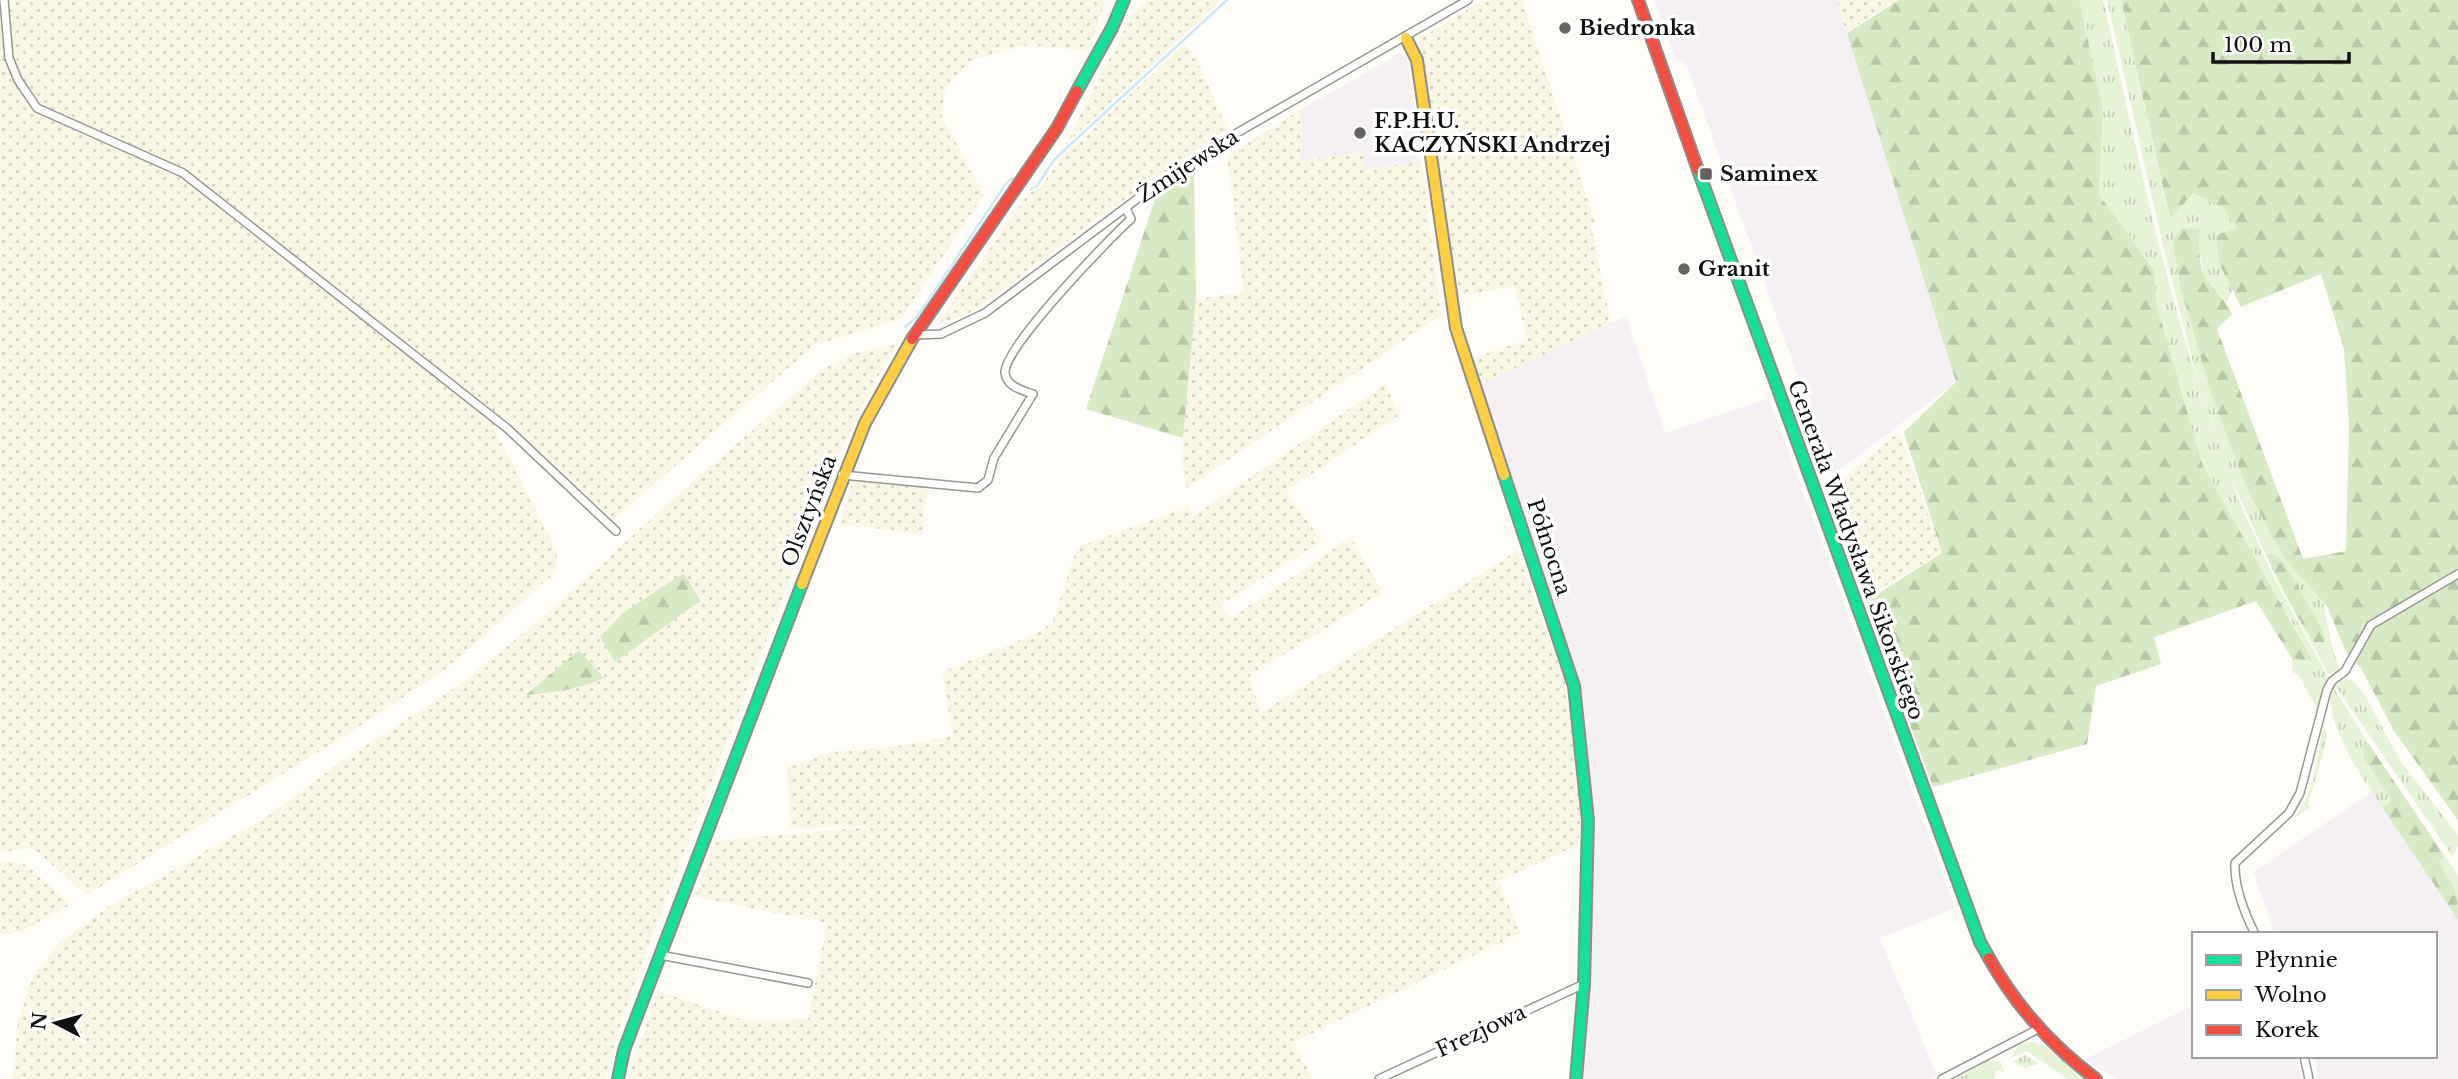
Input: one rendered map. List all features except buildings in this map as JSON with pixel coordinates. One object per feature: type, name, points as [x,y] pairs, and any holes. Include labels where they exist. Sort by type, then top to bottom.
[{"type":"street","points":[[4,0],[9,58],[18,80],[37,108],[183,173],[508,429],[616,531]]},
{"type":"street","name":"Olsztyńska","points":[[618,1079],[624,1050],[842,475],[874,405],[915,335],[1058,128],[1112,28],[1124,0]]},
{"type":"street","name":"Żmijewska","points":[[915,335],[942,334],[985,313],[1216,145],[1468,0]]},
{"type":"street","name":"Generała Władysława Sikorskiego","points":[[1638,0],[1720,233],[1972,923],[2001,980],[2038,1029],[2074,1063],[2096,1079]]},
{"type":"street","name":"Północna","points":[[1406,38],[1417,60],[1456,328],[1574,686],[1588,820],[1584,984],[1576,1079]]},
{"type":"street","points":[[842,475],[978,488],[988,480],[994,458],[1033,394],[1012,386],[1006,377],[1005,369],[1058,294],[1131,219],[1126,208]]},
{"type":"street","points":[[2255,932],[2235,876],[2235,863],[2289,813],[2301,793],[2327,690],[2332,681],[2345,671],[2371,625],[2458,574]]},
{"type":"street","points":[[660,955],[808,984]]},
{"type":"street","name":"Frezjowa","points":[[1379,1079],[1584,984]]},
{"type":"street","points":[[1942,1079],[2038,1029]]},
{"type":"street","points":[[2304,1058],[2309,1079]]},
{"type":"shaded area","points":[[0,0],[1106,0],[1088,51],[1026,45],[974,59],[946,85],[941,115],[984,195],[901,319],[815,345],[613,520],[502,415],[494,428],[557,552],[555,573],[447,668],[346,735],[87,895],[33,848],[0,852]]},
{"type":"shaded area","points":[[1147,0],[1222,0],[1065,145],[1133,13]]},
{"type":"shaded area","points":[[1483,0],[1522,0],[1595,221],[1591,226],[1611,323],[1473,388],[1464,361],[1527,340],[1514,286],[1454,297],[1419,39]]},
{"type":"shaded area","points":[[1654,0],[1837,0],[1956,382],[1833,475],[1687,66],[1675,58]]},
{"type":"shaded area","points":[[1837,0],[1897,0],[1846,32]]},
{"type":"shaded area","points":[[1185,44],[1196,57],[1227,129],[1098,218],[976,310],[936,326],[1028,194],[1041,187],[1062,157]]},
{"type":"shaded area","points":[[1400,53],[1407,57],[1421,162],[1365,169],[1362,153],[1302,160],[1302,109]]},
{"type":"shaded area","points":[[1302,109],[1302,160],[1363,153],[1365,169],[1421,162],[1441,315],[1187,488],[1181,459],[1196,299],[1244,292],[1227,156]]},
{"type":"shaded area","points":[[1626,316],[1665,433],[1769,398],[1955,908],[1880,938],[1937,1076],[1931,1079],[1581,1079],[1588,949],[1577,683],[1473,388]]},
{"type":"shaded area","points":[[897,344],[869,392],[835,464],[644,957],[605,1079],[12,1079],[18,1022],[32,979],[59,943],[107,908],[271,814],[339,763],[459,685],[536,623],[824,368],[856,353]]},
{"type":"shaded area","points":[[1385,384],[1400,415],[1286,491],[1322,541],[1220,605],[1231,618],[1351,537],[1383,593],[1249,676],[1261,713],[1517,551],[1565,681],[1582,806],[1578,845],[1499,881],[1520,933],[1294,1042],[1312,1079],[628,1079],[658,991],[746,1021],[808,1019],[827,923],[695,897],[716,841],[878,826],[790,828],[788,767],[831,752],[885,748],[953,736],[942,672],[1052,624],[1075,554],[1081,546],[1189,506],[1193,517]]},
{"type":"shaded area","points":[[1899,432],[1942,553],[1871,594],[1831,489]]},
{"type":"shaded area","points":[[853,480],[927,486],[922,534],[840,524]]},
{"type":"shaded area","points":[[2372,792],[2458,920],[2458,1079],[2318,1079],[2315,1058],[2437,1058],[2437,932],[2274,932],[2253,872]]},
{"type":"shaded area","points":[[12,861],[26,865],[71,904],[22,931],[9,934],[0,933],[0,863]]},
{"type":"shaded area","points":[[2192,1006],[2192,1058],[2296,1058],[2301,1079],[2118,1079],[2084,1060]]},
{"type":"green space","points":[[1899,0],[2079,0],[2103,109],[2099,194],[2154,270],[2156,302],[2203,466],[2313,661],[2292,658],[2256,601],[2154,637],[2161,664],[2096,686],[2087,744],[1933,787],[1865,602],[1942,553],[1904,432],[1956,382],[1847,33]]},
{"type":"green space","points":[[2078,0],[2103,0],[2141,170],[2169,282],[2196,375],[2166,258],[2107,0],[2121,0],[2169,218],[2193,193],[2223,208],[2237,228],[2218,261],[2233,289],[2227,302],[2204,276],[2199,245],[2182,228],[2172,239],[2181,289],[2212,397],[2248,491],[2284,558],[2323,601],[2339,669],[2329,675],[2281,588],[2231,478],[2275,580],[2328,677],[2318,711],[2299,676],[2293,672],[2292,658],[2313,660],[2203,466],[2156,301],[2154,270],[2099,194],[2103,109]],"holes":[[[2267,555],[2285,564],[2321,631],[2314,642],[2290,604]]]},
{"type":"green space","points":[[2121,0],[2458,0],[2458,820],[2394,731],[2361,668],[2346,652],[2327,606],[2284,558],[2248,491],[2212,397],[2181,289],[2172,239],[2182,228],[2200,229],[2203,273],[2232,314],[2217,329],[2303,559],[2346,551],[2349,426],[2344,349],[2321,274],[2241,307],[2218,261],[2216,235],[2237,228],[2223,208],[2193,193],[2170,219]]},
{"type":"green space","points":[[1194,171],[1196,299],[1183,438],[1086,409],[1156,196]]},
{"type":"green space","points":[[2266,554],[2276,555],[2285,564],[2322,629],[2325,642],[2314,642],[2290,604]]},
{"type":"green space","points":[[684,573],[700,601],[615,662],[600,637],[624,612]]},
{"type":"green space","points":[[579,650],[604,678],[575,688],[526,695]]},
{"type":"green space","points":[[2345,679],[2353,681],[2364,694],[2401,762],[2458,835],[2458,846],[2453,857],[2335,685]]},
{"type":"green space","points":[[2333,687],[2368,743],[2363,746],[2390,798],[2389,804],[2382,807],[2346,749],[2333,715]]},
{"type":"green space","points":[[2323,727],[2328,736],[2308,804],[2310,808],[2294,817],[2311,787]]},
{"type":"green space","points":[[2368,743],[2444,857],[2439,862],[2455,891],[2458,920],[2382,807],[2389,804],[2390,798],[2364,758],[2363,746]]},
{"type":"green space","points":[[2438,846],[2458,875],[2458,902],[2455,888],[2441,870],[2439,862],[2444,857]]},
{"type":"green space","points":[[2032,1042],[2043,1045],[2086,1079],[2068,1079],[2027,1051],[2011,1058],[2018,1045]]},
{"type":"green space","points":[[2025,1055],[2039,1064],[2024,1068],[2013,1061]]},
{"type":"green space","points":[[1989,1060],[2001,1062],[2004,1072],[1996,1070],[1994,1079],[1956,1079]]},
{"type":"waterway","points":[[1031,189],[1037,186],[1054,160],[1227,0]]},
{"type":"waterway","points":[[905,327],[915,319],[928,301],[1007,182],[1015,179]]},
{"type":"traffic: fast","points":[[1077,91],[1112,28],[1124,0]]},
{"type":"traffic: fast","points":[[1698,170],[1980,942],[1989,958]]},
{"type":"traffic: fast","points":[[1504,475],[1574,686],[1588,820],[1584,984],[1576,1079]]},
{"type":"traffic: fast","points":[[618,1079],[624,1050],[802,584]]},
{"type":"traffic: slow","points":[[1406,38],[1417,60],[1456,328],[1504,475]]},
{"type":"traffic: slow","points":[[802,584],[865,423],[912,339]]},
{"type":"traffic: jam","points":[[1638,0],[1698,170]]},
{"type":"traffic: jam","points":[[912,339],[1057,128],[1077,91]]},
{"type":"traffic: jam","points":[[1989,958],[2011,993],[2036,1024],[2096,1079]]},
{"type":"place","name":"Biedronka","points":[[1565,28]]},
{"type":"place","name":"F.P.H.U. KACZYŃSKI Andrzej","points":[[1360,133]]},
{"type":"place","name":"Saminex","points":[[1706,174]]},
{"type":"place","name":"Granit","points":[[1684,269]]}]
